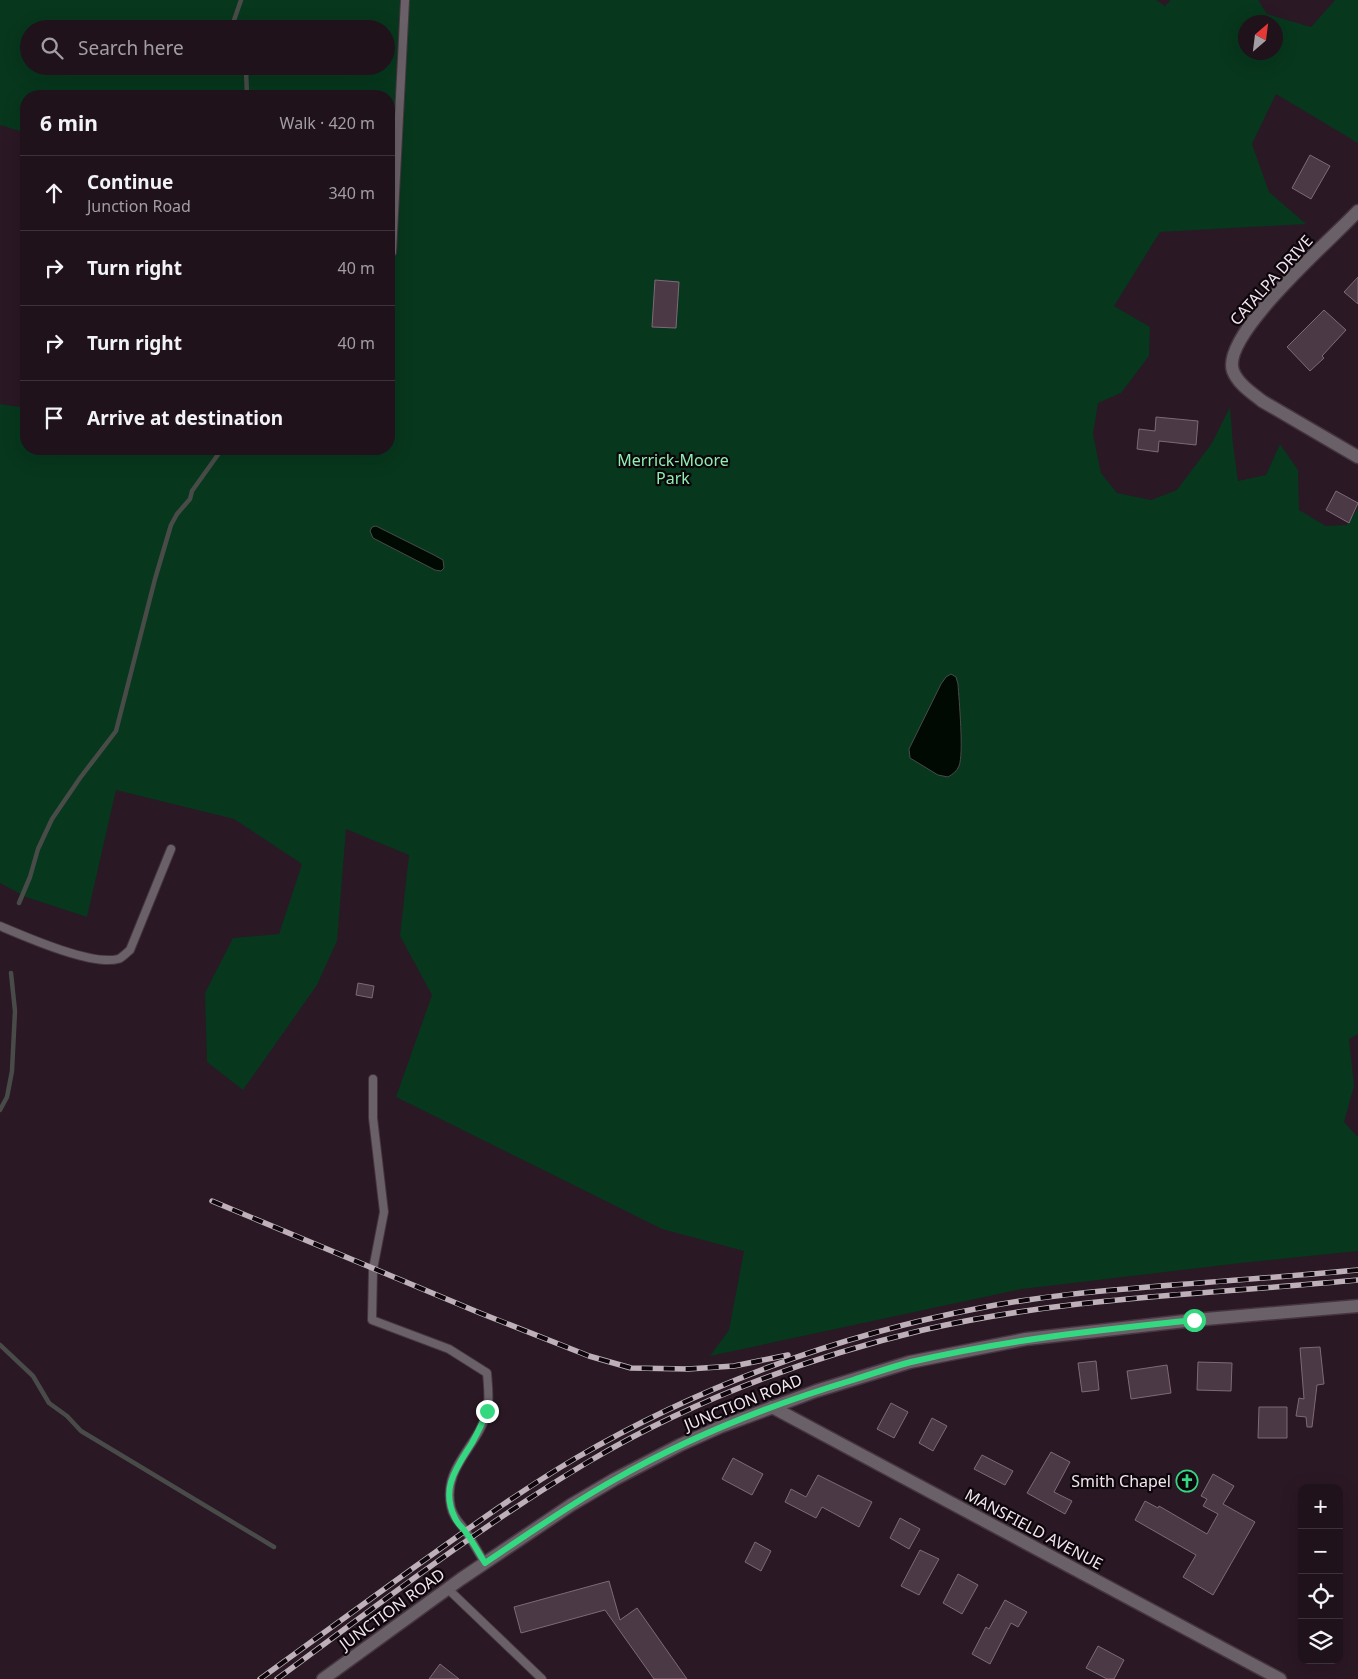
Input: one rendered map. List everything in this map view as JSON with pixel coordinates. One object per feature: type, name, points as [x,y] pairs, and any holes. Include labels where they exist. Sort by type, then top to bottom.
[{"type":"street","name":"CATALPA DRIVE","points":[[1358,211],[1289,279],[1255,319],[1237,344],[1232,356],[1233,370],[1239,381],[1262,400],[1358,457]]},
{"type":"street","name":"JUNCTION ROAD","points":[[323,1679],[485,1563],[615,1479],[680,1445],[816,1391],[910,1362],[1026,1339],[1194,1320],[1358,1306]]},
{"type":"street","name":"MANSFIELD AVENUE","points":[[772,1407],[1280,1679]]},
{"type":"lane","points":[[395,194],[405,0]]},
{"type":"lane","points":[[0,926],[67,952],[102,960],[119,959],[130,950],[171,849]]},
{"type":"lane","points":[[373,1079],[373,1118],[384,1212],[373,1269],[372,1320],[449,1349],[487,1374],[489,1394],[487,1411],[472,1443],[456,1467],[450,1481],[451,1508],[455,1520],[465,1530],[485,1563]]},
{"type":"lane","points":[[448,1589],[542,1679]]},
{"type":"green space","name":"Merrick-Moore Park","points":[[0,0],[1156,0],[1165,6],[1171,0],[1258,0],[1267,14],[1270,15],[1238,15],[1238,60],[1283,60],[1283,19],[1311,27],[1335,0],[1358,0],[1358,143],[1276,94],[1252,144],[1269,192],[1306,224],[1160,232],[1114,306],[1150,327],[1149,356],[1121,393],[1098,403],[1093,434],[1101,473],[1117,493],[1151,500],[1177,490],[1212,443],[1230,407],[1238,481],[1266,475],[1280,444],[1298,470],[1299,510],[1326,526],[1347,525],[1358,508],[1358,1034],[1349,1039],[1354,1086],[1344,1122],[1358,1137],[1358,1251],[1022,1289],[710,1356],[729,1330],[744,1251],[662,1229],[396,1097],[432,995],[400,936],[409,855],[346,829],[337,941],[317,985],[243,1090],[207,1062],[205,993],[233,938],[279,934],[302,864],[234,819],[116,790],[87,917],[26,897],[0,883],[0,404],[20,407],[20,455],[395,455],[395,90],[20,90],[20,131],[0,125]]},
{"type":"shaded area","points":[[376,526],[443,560],[444,568],[441,571],[435,570],[373,538],[370,531],[372,527]]},
{"type":"shaded area","points":[[951,674],[956,677],[958,684],[961,750],[958,768],[948,777],[938,775],[910,758],[909,749],[941,684]]},
{"type":"building","points":[[1310,155],[1330,166],[1311,199],[1292,188]]},
{"type":"building","points":[[1358,277],[1358,304],[1344,292]]},
{"type":"building","points":[[655,280],[679,282],[676,328],[652,327]]},
{"type":"building","points":[[1324,310],[1346,330],[1322,356],[1324,358],[1310,371],[1287,347]]},
{"type":"building","points":[[1156,417],[1198,421],[1196,445],[1159,441],[1158,452],[1137,449],[1139,429],[1155,431]]},
{"type":"building","points":[[1336,491],[1358,503],[1349,523],[1326,510]]},
{"type":"building","points":[[358,983],[374,986],[372,998],[356,995]]},
{"type":"building","points":[[1320,1347],[1324,1384],[1317,1385],[1312,1427],[1307,1427],[1306,1417],[1296,1416],[1299,1398],[1304,1399],[1300,1348]]},
{"type":"building","points":[[1096,1361],[1099,1390],[1082,1392],[1078,1363]]},
{"type":"building","points":[[1198,1362],[1232,1363],[1231,1391],[1197,1390]]},
{"type":"building","points":[[1167,1365],[1171,1393],[1131,1399],[1127,1371]]},
{"type":"building","points":[[891,1403],[908,1412],[894,1438],[877,1429]]},
{"type":"building","points":[[1259,1407],[1287,1407],[1287,1438],[1258,1438]]},
{"type":"building","points":[[932,1418],[947,1426],[933,1451],[919,1443]]},
{"type":"building","points":[[1051,1452],[1070,1462],[1054,1492],[1072,1501],[1065,1514],[1027,1493]]},
{"type":"building","points":[[982,1455],[1013,1471],[1005,1485],[974,1469]]},
{"type":"building","points":[[733,1458],[763,1474],[752,1495],[722,1479]]},
{"type":"building","points":[[1213,1474],[1234,1486],[1223,1504],[1255,1522],[1213,1595],[1183,1577],[1196,1555],[1135,1520],[1145,1501],[1158,1508],[1159,1506],[1207,1534],[1218,1514],[1203,1506],[1207,1499],[1201,1496]]},
{"type":"building","points":[[818,1475],[872,1502],[859,1527],[822,1507],[816,1518],[785,1502],[791,1489],[806,1497]]},
{"type":"building","points":[[900,1518],[920,1529],[909,1549],[890,1538]]},
{"type":"building","points":[[755,1542],[771,1551],[761,1571],[745,1562]]},
{"type":"building","points":[[920,1550],[939,1559],[919,1595],[901,1586]]},
{"type":"building","points":[[958,1574],[978,1585],[962,1614],[943,1603]]},
{"type":"building","points":[[609,1581],[620,1620],[637,1608],[687,1679],[654,1679],[605,1610],[521,1633],[514,1607]]},
{"type":"building","points":[[1005,1600],[1027,1612],[1018,1627],[1011,1623],[990,1664],[972,1654],[986,1627],[989,1629]]},
{"type":"building","points":[[1098,1646],[1124,1660],[1114,1679],[1107,1679],[1086,1668]]},
{"type":"building","points":[[440,1664],[459,1679],[429,1679]]},
{"type":"waterway","points":[[234,20],[241,0]]},
{"type":"waterway","points":[[246,75],[247,90]]},
{"type":"waterway","points":[[19,903],[30,877],[38,849],[52,819],[116,731],[155,579],[171,525],[218,455]]},
{"type":"waterway","points":[[0,1110],[7,1097],[12,1071],[15,1011],[11,973]]},
{"type":"waterway","points":[[0,1345],[33,1376],[49,1403],[67,1416],[81,1431],[274,1547]]},
{"type":"railway","points":[[212,1201],[480,1313],[589,1356],[631,1368],[688,1369],[734,1366],[788,1355]]},
{"type":"railway","points":[[260,1679],[475,1524],[576,1458],[672,1408],[772,1366],[823,1348],[875,1333],[927,1319],[1002,1304],[1092,1292],[1358,1270]]},
{"type":"railway","points":[[277,1679],[469,1539],[588,1462],[627,1440],[708,1401],[793,1368],[879,1341],[923,1330],[1030,1310],[1139,1298],[1358,1280]]},
{"type":"place","name":"Smith Chapel","points":[[1187,1481]]},
{"type":"route","points":[[487,1411],[472,1443],[456,1467],[450,1481],[451,1508],[455,1520],[465,1530],[485,1563],[572,1505],[615,1479],[680,1445],[720,1427],[816,1391],[910,1362],[1026,1339],[1194,1320]]}]
